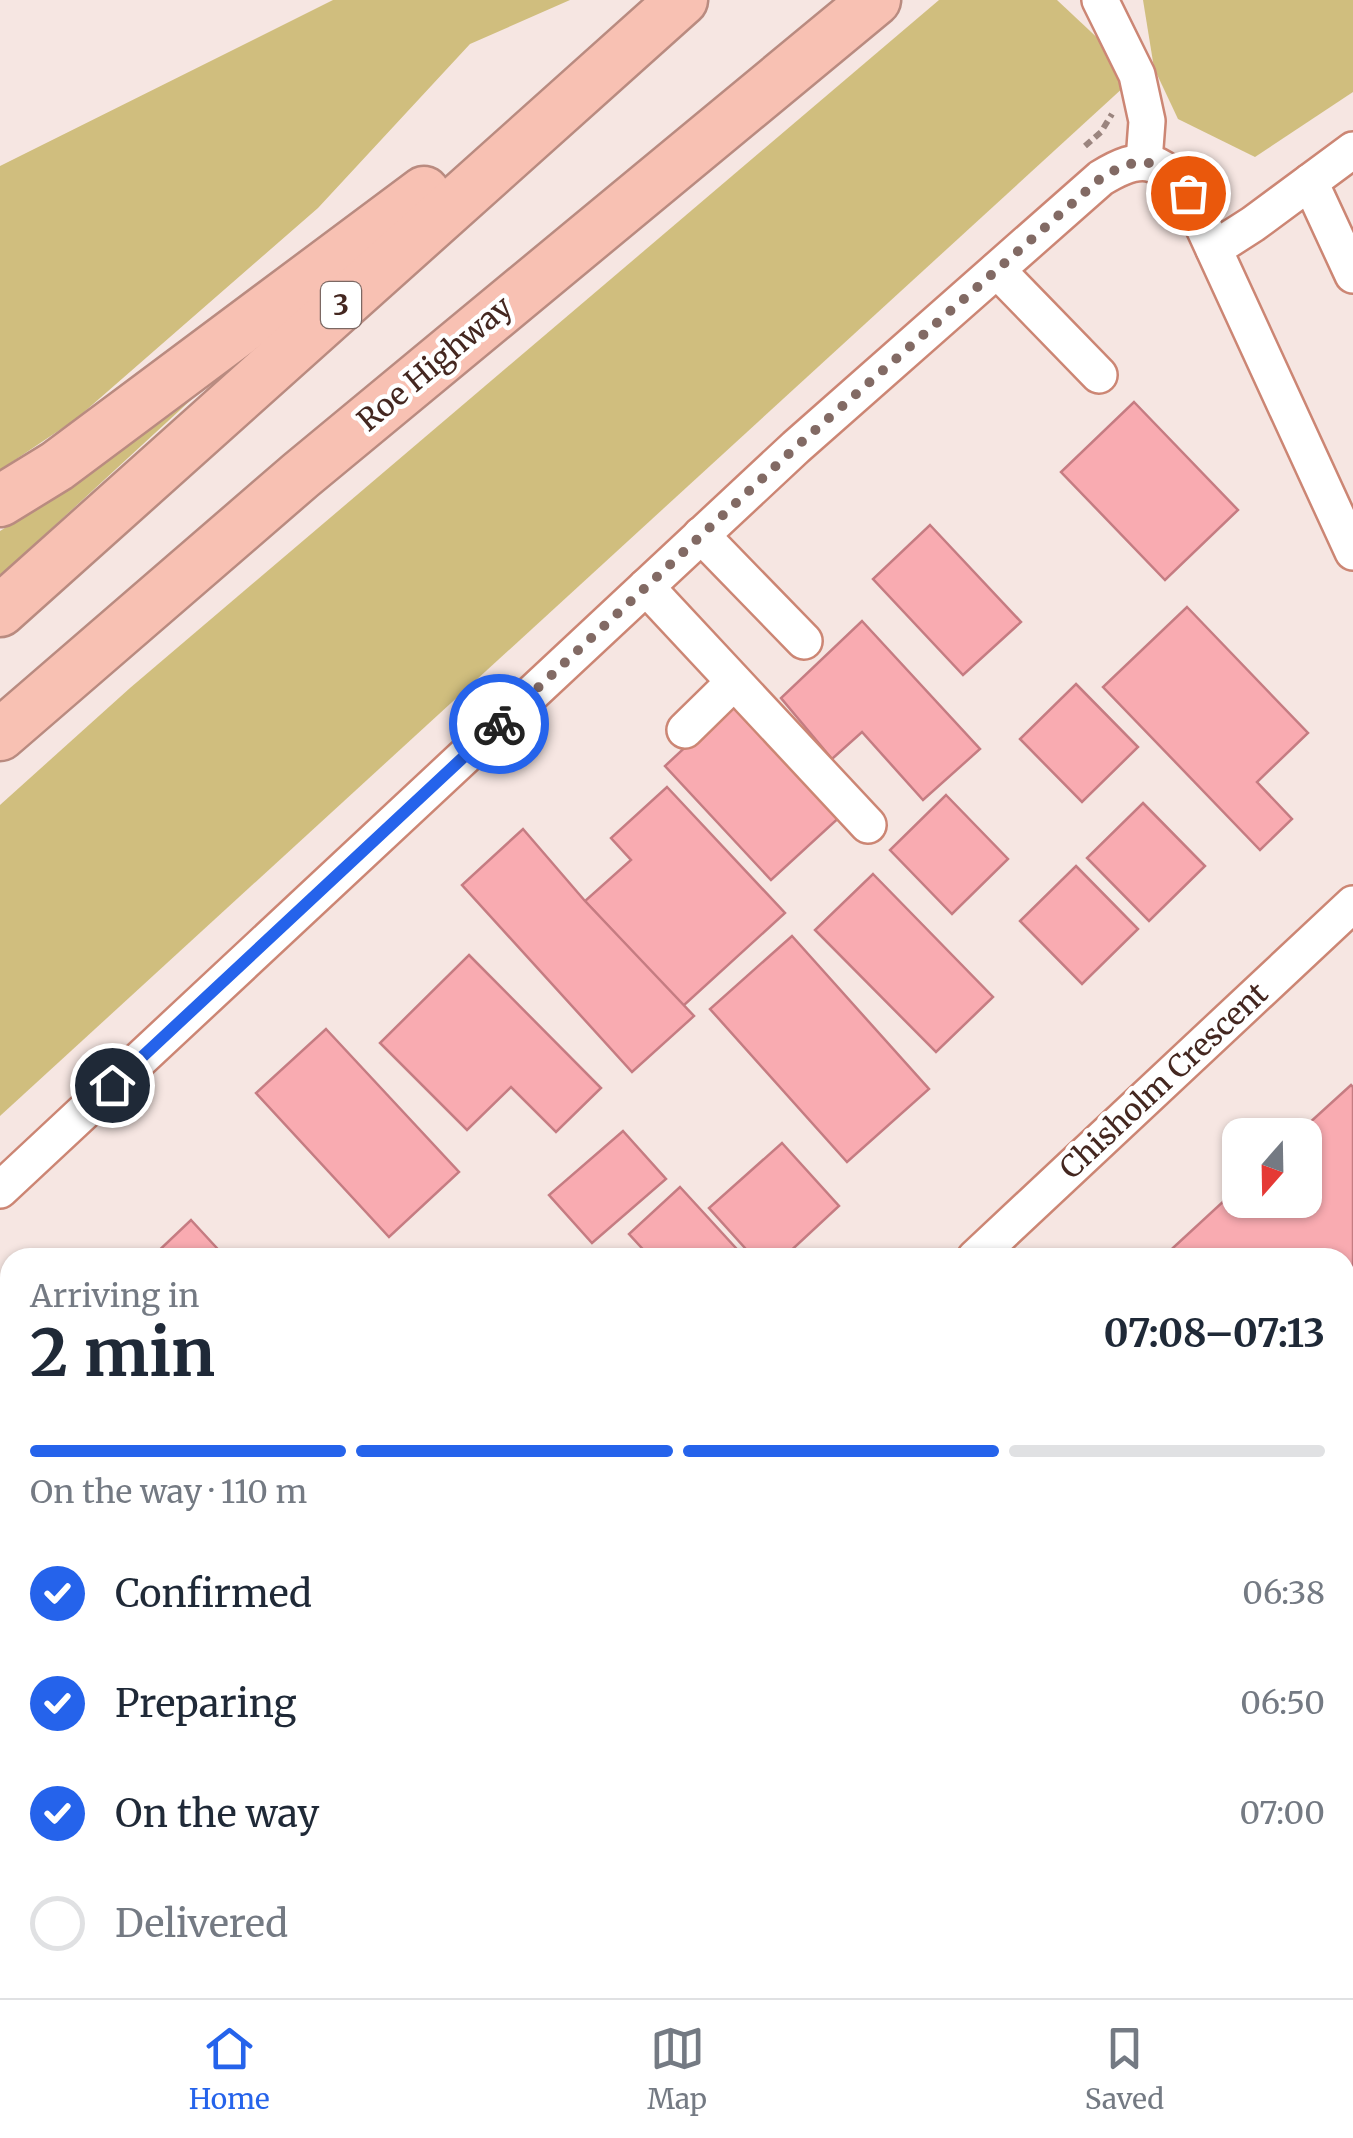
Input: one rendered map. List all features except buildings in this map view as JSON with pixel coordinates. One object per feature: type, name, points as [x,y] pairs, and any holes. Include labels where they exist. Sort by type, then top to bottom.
[{"type":"highway","points":[[0,502],[57,466],[681,0]]},
{"type":"highway","name":"3","points":[[0,611],[681,0]]},
{"type":"highway","name":"Roe Highway","points":[[0,735],[316,463],[876,0]]},
{"type":"street","points":[[1103,5],[1137,75],[1147,121],[1144,161]]},
{"type":"street","points":[[1214,249],[1353,150]]},
{"type":"street","points":[[0,1190],[796,447],[1101,178],[1120,166],[1144,161],[1169,171],[1188,193],[1350,536]]},
{"type":"street","points":[[1310,182],[1353,275]]},
{"type":"street","points":[[996,270],[1077,368]]},
{"type":"street","points":[[701,536],[804,641]]},
{"type":"street","points":[[646,587],[868,825]]},
{"type":"street","points":[[685,730],[734,682]]},
{"type":"street","name":"Chisholm Crescent","points":[[986,1248],[1353,904]]},
{"type":"shaded area","points":[[333,0],[570,0],[470,44],[318,208],[76,419],[0,470],[0,166]]},
{"type":"shaded area","points":[[939,0],[1057,0],[1137,75],[0,1116],[0,805],[130,688]]},
{"type":"shaded area","points":[[1143,0],[1353,0],[1353,92],[1255,157],[1178,119],[1154,68]]},
{"type":"shaded area","points":[[244,351],[0,576],[0,531]]},
{"type":"way so far","points":[[499,724],[796,447],[1101,178],[1120,166],[1144,161],[1169,171],[1188,193]]},
{"type":"route","points":[[112,1085],[499,724]]}]
